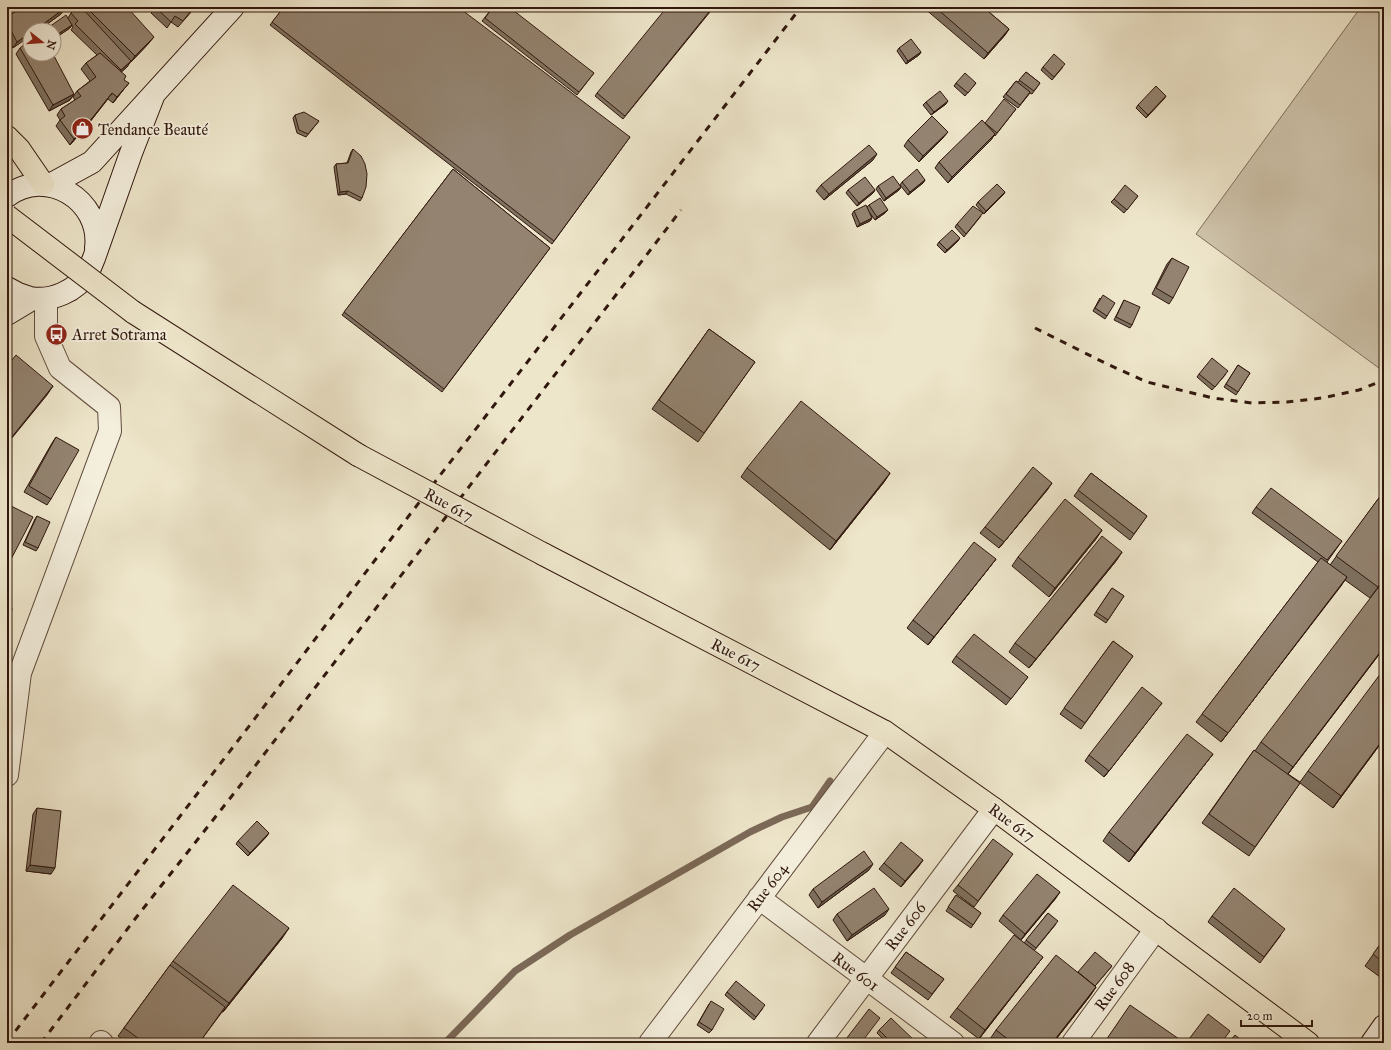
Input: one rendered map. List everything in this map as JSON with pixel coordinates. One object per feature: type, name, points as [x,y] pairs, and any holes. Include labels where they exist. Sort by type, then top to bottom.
[{"type":"highway","points":[[7,137],[47,185]]},
{"type":"highway","name":"Rue 617","points":[[7,216],[133,312],[358,455],[543,554],[885,732],[994,809],[1308,1043]]},
{"type":"street","points":[[47,185],[92,162],[233,7]]},
{"type":"street","points":[[7,314],[39,299],[62,295],[76,286],[87,273],[94,258],[131,153],[154,94]]},
{"type":"street","points":[[7,196],[12,192],[27,186],[47,185],[68,192],[83,204],[93,220],[97,239],[94,258]]},
{"type":"street","points":[[7,288],[18,295],[39,299]]},
{"type":"street","points":[[7,775],[20,673],[110,431],[109,407],[60,368],[46,336],[39,299]]},
{"type":"street","name":"Rue 604","points":[[650,1043],[885,732]]},
{"type":"street","name":"Rue 606","points":[[818,1043],[994,809]]},
{"type":"street","name":"Rue 601","points":[[759,898],[953,1043]]},
{"type":"street","name":"Rue 608","points":[[1072,1043],[1156,929]]},
{"type":"street","points":[[1372,1043],[1384,1026]]},
{"type":"shaded area","points":[[1361,7],[1384,7],[1383,371],[1196,234]]},
{"type":"building","points":[[23,7],[65,7],[46,22],[22,22],[22,39],[17,42],[7,23],[7,17]]},
{"type":"building","points":[[77,7],[81,7],[131,61],[121,70],[75,24],[78,21],[71,13]]},
{"type":"building","points":[[127,7],[154,37],[135,56],[87,8]]},
{"type":"building","points":[[155,7],[194,7],[183,21],[175,16],[171,22]]},
{"type":"building","points":[[284,7],[458,7],[630,137],[554,241],[272,22]]},
{"type":"building","points":[[493,7],[509,7],[594,73],[579,92],[485,18]]},
{"type":"building","points":[[667,7],[713,7],[625,116],[597,93]]},
{"type":"building","points":[[935,7],[983,7],[1009,29],[988,53]]},
{"type":"building","points":[[66,15],[72,25],[62,31],[62,22],[56,22]]},
{"type":"building","points":[[911,39],[921,52],[908,61],[899,48]]},
{"type":"building","points":[[100,53],[126,76],[124,80],[129,83],[117,97],[112,93],[74,139],[60,120],[65,116],[61,109],[81,96],[77,91],[96,77],[86,63]]},
{"type":"building","points":[[1054,54],[1065,64],[1054,77],[1043,67]]},
{"type":"building","points":[[28,62],[57,62],[74,94],[53,105]]},
{"type":"building","points":[[1026,72],[1040,83],[1034,91],[1019,80]]},
{"type":"building","points":[[965,73],[976,83],[968,93],[956,83]]},
{"type":"building","points":[[1016,81],[1030,92],[1020,105],[1006,94]]},
{"type":"building","points":[[1156,86],[1166,96],[1148,115],[1138,105]]},
{"type":"building","points":[[940,91],[948,101],[934,112],[926,102]]},
{"type":"building","points":[[1004,99],[1016,109],[997,133],[985,123]]},
{"type":"building","points":[[304,112],[319,121],[308,134],[299,130],[295,115]]},
{"type":"building","points":[[932,116],[948,132],[923,156],[908,140]]},
{"type":"building","points":[[982,120],[995,134],[952,177],[939,162]]},
{"type":"building","points":[[869,145],[877,154],[829,194],[821,185]]},
{"type":"building","points":[[353,149],[361,156],[365,164],[367,174],[366,187],[362,198],[348,191],[340,192],[336,164],[348,163]]},
{"type":"building","points":[[453,169],[550,248],[444,389],[344,312]]},
{"type":"building","points":[[917,169],[925,180],[910,192],[902,182]]},
{"type":"building","points":[[893,176],[901,187],[886,198],[878,186]]},
{"type":"building","points":[[865,177],[875,190],[859,203],[848,190]]},
{"type":"building","points":[[997,184],[1005,192],[986,211],[978,202]]},
{"type":"building","points":[[1125,185],[1138,196],[1127,210],[1114,199]]},
{"type":"building","points":[[880,198],[888,210],[877,217],[869,205]]},
{"type":"building","points":[[866,205],[872,218],[860,224],[854,211]]},
{"type":"building","points":[[973,206],[983,213],[966,234],[957,224]]},
{"type":"building","points":[[952,230],[960,238],[947,250],[939,242]]},
{"type":"building","points":[[1172,258],[1189,267],[1173,298],[1156,288]]},
{"type":"building","points":[[1103,295],[1115,303],[1107,316],[1095,308]]},
{"type":"building","points":[[1124,300],[1140,307],[1132,325],[1116,317]]},
{"type":"building","points":[[709,329],[755,362],[704,433],[659,400]]},
{"type":"building","points":[[16,355],[53,386],[7,443],[7,366]]},
{"type":"building","points":[[1212,358],[1228,371],[1215,387],[1199,374]]},
{"type":"building","points":[[1238,365],[1250,373],[1238,392],[1226,384]]},
{"type":"building","points":[[801,401],[890,473],[836,541],[747,468]]},
{"type":"building","points":[[56,437],[79,450],[51,499],[29,486]]},
{"type":"building","points":[[1033,467],[1052,483],[1004,542],[985,527]]},
{"type":"building","points":[[1091,473],[1147,516],[1134,534],[1078,490]]},
{"type":"building","points":[[1271,488],[1342,541],[1327,560],[1256,507]]},
{"type":"building","points":[[1384,491],[1384,578],[1378,587],[1336,556]]},
{"type":"building","points":[[1065,499],[1102,530],[1055,588],[1018,557]]},
{"type":"building","points":[[7,504],[33,517],[7,567]]},
{"type":"building","points":[[37,516],[50,522],[38,548],[25,542]]},
{"type":"building","points":[[1102,536],[1122,552],[1036,659],[1015,643]]},
{"type":"building","points":[[974,542],[996,559],[934,637],[913,620]]},
{"type":"building","points":[[1321,558],[1347,577],[1228,733],[1202,714]]},
{"type":"building","points":[[1384,580],[1384,647],[1293,767],[1261,742]]},
{"type":"building","points":[[1112,588],[1124,596],[1108,620],[1096,612]]},
{"type":"building","points":[[7,607],[12,608],[7,639]]},
{"type":"building","points":[[974,634],[1028,677],[1011,699],[956,656]]},
{"type":"building","points":[[1113,641],[1133,656],[1085,723],[1064,708]]},
{"type":"building","points":[[1384,669],[1384,738],[1341,796],[1308,771]]},
{"type":"building","points":[[1142,687],[1162,703],[1109,771],[1089,755]]},
{"type":"building","points":[[1187,734],[1213,754],[1135,853],[1109,832]]},
{"type":"building","points":[[1254,750],[1300,783],[1255,847],[1209,814]]},
{"type":"building","points":[[37,808],[61,811],[55,868],[30,865]]},
{"type":"building","points":[[257,821],[269,833],[250,853],[238,841]]},
{"type":"building","points":[[993,839],[1013,854],[978,901],[958,885]]},
{"type":"building","points":[[901,842],[923,860],[905,881],[884,863]]},
{"type":"building","points":[[864,851],[873,864],[822,902],[813,889]]},
{"type":"building","points":[[1037,874],[1060,892],[1025,934],[1003,915]]},
{"type":"building","points":[[233,885],[289,928],[229,1003],[173,961]]},
{"type":"building","points":[[874,888],[889,909],[852,935],[837,914]]},
{"type":"building","points":[[1234,888],[1285,929],[1264,957],[1212,916]]},
{"type":"building","points":[[956,895],[981,913],[973,925],[948,907]]},
{"type":"building","points":[[1048,913],[1058,921],[1036,948],[1026,940]]},
{"type":"building","points":[[1014,935],[1043,957],[985,1030],[957,1008]]},
{"type":"building","points":[[1384,939],[1384,963],[1373,954]]},
{"type":"building","points":[[906,952],[944,979],[932,994],[895,967]]},
{"type":"building","points":[[1095,952],[1112,966],[1095,986],[1078,972]]},
{"type":"building","points":[[1056,955],[1096,987],[1052,1043],[1013,1043],[996,1030]]},
{"type":"building","points":[[170,965],[225,1007],[199,1043],[145,1043],[124,1028]]},
{"type":"building","points":[[736,981],[765,1005],[756,1017],[727,992]]},
{"type":"building","points":[[711,1001],[724,1009],[712,1030],[699,1022]]},
{"type":"building","points":[[1130,1005],[1179,1039],[1176,1043],[1104,1043]]},
{"type":"building","points":[[869,1009],[880,1018],[861,1043],[843,1043]]},
{"type":"building","points":[[1208,1014],[1230,1031],[1221,1043],[1186,1043]]},
{"type":"building","points":[[891,1018],[917,1043],[892,1043],[879,1030]]},
{"type":"building","points":[[1235,1035],[1245,1043],[1228,1043]]},
{"type":"waterway","points":[[445,1043],[515,971],[570,935],[750,832],[782,817],[812,807],[830,781]]},
{"type":"railway","points":[[7,1042],[391,539],[801,7]]},
{"type":"railway","points":[[41,1043],[681,210]]},
{"type":"railway","points":[[1035,328],[1147,382],[1213,398],[1252,403],[1287,402],[1322,398],[1359,390],[1384,380]]},
{"type":"place","name":"Tendance Beauté","points":[[83,129]]},
{"type":"place","name":"Arret Sotrama","points":[[56,334]]}]
